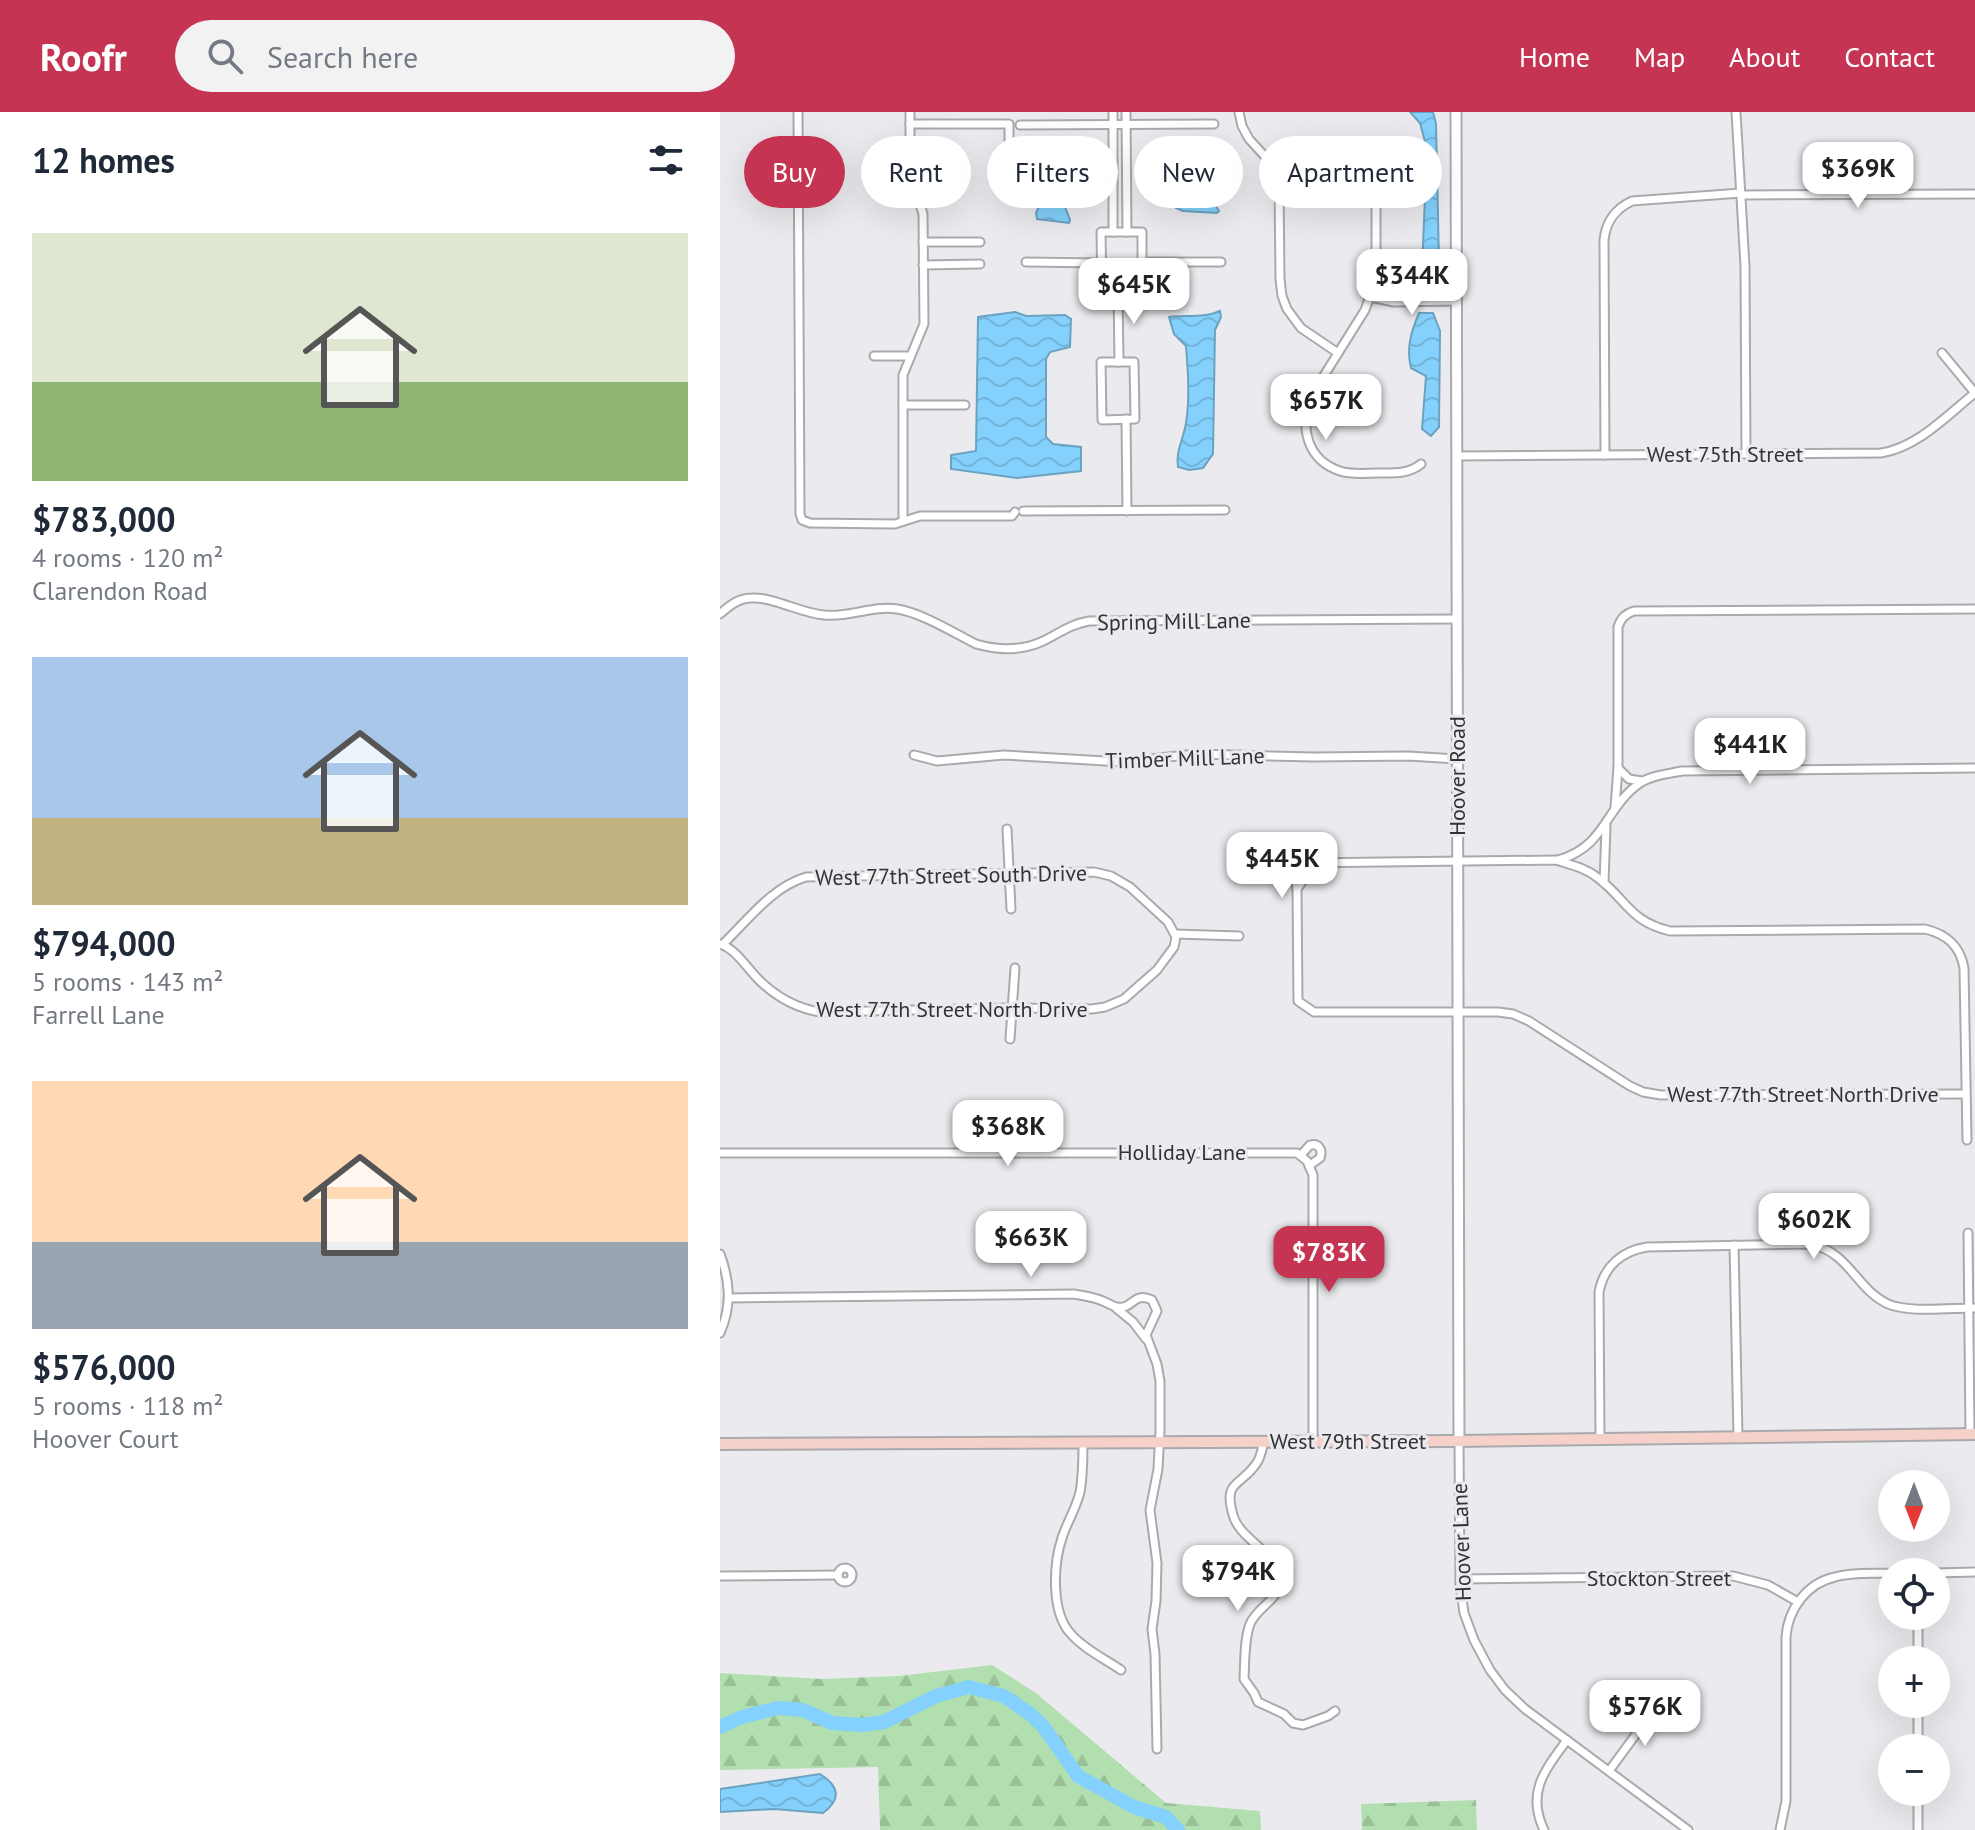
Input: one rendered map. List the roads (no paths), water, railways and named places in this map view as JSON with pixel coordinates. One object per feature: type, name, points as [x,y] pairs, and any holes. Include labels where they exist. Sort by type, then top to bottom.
[{"type":"main road","name":"West 79th Street","points":[[720,1444],[1459,1441],[1973,1434]]},
{"type":"street","points":[[798,112],[800,514],[803,521],[895,524],[920,516],[1012,516],[1019,511],[1225,510]]},
{"type":"street","points":[[910,112],[910,136]]},
{"type":"street","points":[[1113,112],[1113,232]]},
{"type":"street","points":[[1126,112],[1127,232]]},
{"type":"street","points":[[1239,112],[1249,139],[1271,163],[1279,183],[1280,279],[1287,309],[1301,328],[1338,353]]},
{"type":"street","name":"Hoover Road","points":[[1456,112],[1459,1441]]},
{"type":"street","points":[[1736,112],[1745,266],[1746,454]]},
{"type":"street","points":[[910,124],[1009,124],[1009,136]]},
{"type":"street","points":[[1020,125],[1214,124]]},
{"type":"street","points":[[1605,455],[1605,231],[1610,217],[1621,207],[1632,201],[1741,194],[1975,194]]},
{"type":"street","points":[[903,521],[903,370],[924,324],[921,208]]},
{"type":"street","points":[[1376,208],[1374,285],[1365,310],[1310,398],[1305,411],[1306,432],[1314,452],[1329,466],[1349,473],[1406,472],[1421,464]]},
{"type":"street","points":[[1101,232],[1113,232],[1142,232],[1142,290],[1102,291],[1101,232]]},
{"type":"street","points":[[923,242],[980,242]]},
{"type":"street","points":[[1026,262],[1101,263]]},
{"type":"street","points":[[1142,262],[1221,262]]},
{"type":"street","points":[[923,265],[980,264]]},
{"type":"street","points":[[1374,285],[1400,289],[1456,287]]},
{"type":"street","points":[[1118,291],[1119,362]]},
{"type":"street","points":[[1370,297],[1394,302],[1456,301]]},
{"type":"street","points":[[1942,353],[1975,393]]},
{"type":"street","points":[[874,356],[910,356]]},
{"type":"street","points":[[1101,362],[1119,362],[1134,362],[1135,419],[1102,420],[1101,362]]},
{"type":"street","name":"West 75th Street","points":[[1457,456],[1881,453],[1916,440],[1975,393]]},
{"type":"street","points":[[903,405],[965,405]]},
{"type":"street","points":[[1126,419],[1127,511]]},
{"type":"street","name":"Spring Mill Lane","points":[[720,614],[732,603],[749,597],[824,615],[896,608],[976,644],[1001,649],[1032,645],[1067,627],[1089,621],[1457,619]]},
{"type":"street","points":[[1615,807],[1618,627],[1625,615],[1634,611],[1975,609]]},
{"type":"street","name":"Timber Mill Lane","points":[[914,755],[937,761],[1004,755],[1122,762],[1196,754],[1457,759]]},
{"type":"street","points":[[1618,768],[1629,779],[1642,781]]},
{"type":"street","points":[[1297,889],[1297,866],[1301,863],[1556,860],[1578,853],[1588,846],[1615,807],[1642,781],[1682,771],[1975,768]]},
{"type":"street","points":[[1604,883],[1606,824]]},
{"type":"street","points":[[1007,829],[1011,909]]},
{"type":"street","points":[[1556,860],[1588,871],[1638,917],[1670,931],[1925,929],[1950,939],[1961,954],[1964,968],[1967,1140]]},
{"type":"street","points":[[1297,889],[1307,875],[1323,862]]},
{"type":"street","name":"West 77th Street South Drive","points":[[722,944],[788,883],[817,875],[1094,872],[1111,876],[1130,887],[1168,922],[1175,936]]},
{"type":"street","name":"West 77th Street North Drive","points":[[1297,889],[1298,1001],[1310,1010],[1321,1013],[1498,1012],[1523,1018],[1630,1086],[1661,1095],[1965,1094]]},
{"type":"street","points":[[1175,936],[1239,936]]},
{"type":"street","name":"West 77th Street North Drive","points":[[722,944],[771,991],[808,1010],[1092,1009],[1124,999],[1157,970],[1172,951],[1175,936]]},
{"type":"street","points":[[1010,1039],[1015,968]]},
{"type":"street","points":[[1306,1160],[1318,1160],[1322,1153],[1318,1146],[1312,1144],[1306,1148],[1306,1160],[1313,1175],[1313,1441]]},
{"type":"street","name":"Holliday Lane","points":[[720,1153],[1293,1152],[1306,1160]]},
{"type":"street","points":[[1968,1233],[1973,1434]]},
{"type":"street","points":[[1734,1245],[1738,1437]]},
{"type":"street","points":[[1600,1439],[1599,1292],[1607,1269],[1628,1252],[1647,1247],[1815,1245],[1838,1256],[1873,1294],[1888,1303],[1905,1308],[1972,1308]]},
{"type":"street","points":[[720,1254],[728,1277],[729,1298],[727,1316],[720,1333]]},
{"type":"street","points":[[729,1298],[1074,1294],[1114,1307],[1133,1322],[1147,1339],[1158,1371],[1159,1442],[1150,1510],[1157,1563],[1152,1629],[1157,1749]]},
{"type":"street","points":[[1114,1307],[1125,1306],[1141,1297],[1152,1300],[1156,1313],[1147,1331],[1147,1339]]},
{"type":"street","points":[[1264,1441],[1259,1460],[1232,1487],[1230,1496],[1237,1525],[1273,1563],[1280,1576],[1277,1591],[1250,1626],[1244,1679],[1258,1702],[1279,1711],[1296,1724],[1308,1724],[1335,1711]]},
{"type":"street","name":"Hoover Lane","points":[[1459,1441],[1461,1596],[1466,1620],[1494,1676],[1525,1709],[1688,1830]]},
{"type":"street","points":[[1083,1442],[1080,1490],[1057,1557],[1057,1605],[1071,1635],[1121,1670]]},
{"type":"street","points":[[1950,1573],[1975,1572]]},
{"type":"street","points":[[1780,1830],[1786,1801],[1788,1621],[1798,1602],[1813,1587],[1836,1576],[1878,1574]]},
{"type":"street","points":[[720,1576],[838,1575]]},
{"type":"street","name":"Stockton Street","points":[[1460,1579],[1733,1576],[1768,1585],[1798,1602]]},
{"type":"street","points":[[1609,1771],[1656,1707]]},
{"type":"street","points":[[1544,1830],[1537,1811],[1537,1791],[1547,1768],[1567,1740]]},
{"type":"street","points":[[1918,1806],[1918,1830]]},
{"type":"water","points":[[1410,112],[1433,112],[1436,136],[1424,136],[1420,123]]},
{"type":"water","points":[[1038,208],[1066,208],[1070,220],[1069,223],[1037,219]]},
{"type":"water","points":[[1176,208],[1217,208],[1219,211],[1217,213]]},
{"type":"water","points":[[1425,208],[1438,208],[1439,261],[1435,271],[1422,269]]},
{"type":"water","points":[[1220,311],[1221,317],[1215,330],[1213,454],[1203,468],[1189,470],[1178,467],[1177,461],[1188,404],[1186,346],[1174,334],[1169,317]]},
{"type":"water","points":[[1015,312],[1026,316],[1065,315],[1071,319],[1070,347],[1050,352],[1046,359],[1046,437],[1053,444],[1081,447],[1081,471],[1017,478],[951,469],[951,455],[976,451],[978,317]]},
{"type":"water","points":[[1419,313],[1433,313],[1440,331],[1439,427],[1431,436],[1422,429],[1426,376],[1411,368],[1409,354]]},
{"type":"water","points":[[820,1774],[831,1783],[836,1793],[833,1803],[823,1813],[774,1809],[720,1812],[720,1789]]},
{"type":"waterway","points":[[720,1727],[742,1717],[778,1708],[803,1710],[832,1723],[862,1725],[884,1722],[936,1696],[969,1687],[1004,1696],[1029,1713],[1043,1726],[1078,1776],[1134,1807],[1166,1817],[1178,1830]]}]
